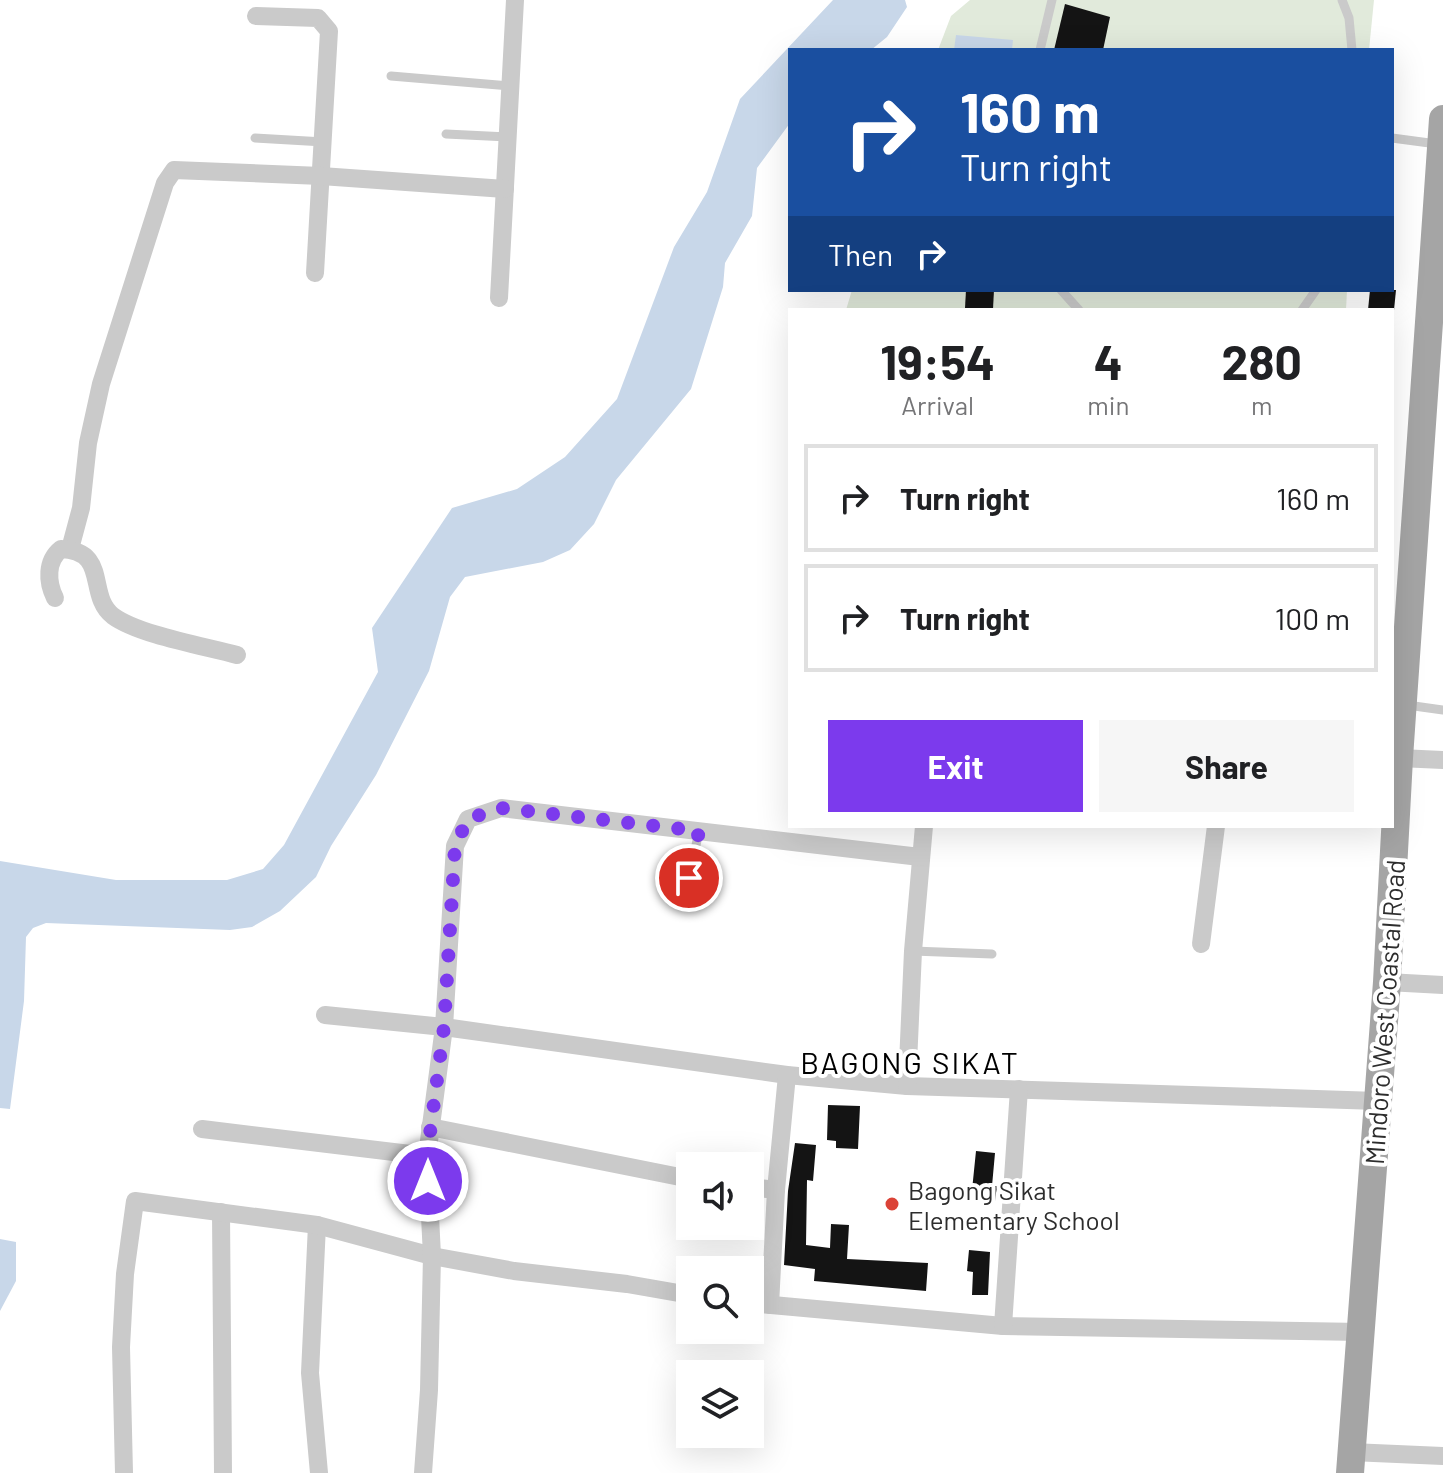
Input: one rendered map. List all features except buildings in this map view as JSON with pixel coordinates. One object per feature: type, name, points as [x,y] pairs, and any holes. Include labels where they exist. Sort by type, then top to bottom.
[{"type":"main road","name":"Mindoro West Coastal Road","points":[[1394,814],[1442,132]]},
{"type":"main road","name":"Mindoro West Coastal Road","points":[[1350,1462],[1387,982],[1393,828]]},
{"type":"street","points":[[499,298],[515,0]]},
{"type":"street","points":[[256,16],[318,18],[329,31],[315,273]]},
{"type":"street","points":[[70,549],[81,508],[88,443],[101,384],[169,175],[174,170],[321,176],[505,189]]},
{"type":"street","points":[[55,598],[48,577],[54,555],[61,549],[70,549],[87,558],[102,600],[113,616],[136,627],[237,655]]},
{"type":"street","points":[[1399,758],[1443,760]]},
{"type":"street","points":[[423,1473],[429,1390],[432,1256],[427,1156],[444,1027],[455,846],[468,819],[501,808],[920,857]]},
{"type":"street","points":[[907,1086],[913,951],[924,828]]},
{"type":"street","points":[[1201,944],[1216,828]]},
{"type":"street","points":[[1387,982],[1443,985]]},
{"type":"street","points":[[325,1015],[444,1027],[787,1075],[907,1086],[1378,1101]]},
{"type":"street","points":[[770,1305],[776,1190],[787,1075]]},
{"type":"street","points":[[1003,1326],[1019,1089]]},
{"type":"street","points":[[430,1127],[676,1176]]},
{"type":"street","points":[[202,1129],[427,1156]]},
{"type":"street","points":[[764,1189],[776,1190]]},
{"type":"street","points":[[124,1473],[121,1347],[125,1274],[135,1201],[317,1225],[432,1256],[514,1271],[676,1293]]},
{"type":"street","points":[[221,1212],[223,1473]]},
{"type":"street","points":[[317,1225],[310,1373],[319,1473]]},
{"type":"street","points":[[764,1304],[1003,1326],[1362,1332]]},
{"type":"street","points":[[1350,1462],[1443,1456]]},
{"type":"lane","points":[[1040,48],[1052,0]]},
{"type":"lane","points":[[1342,0],[1349,18],[1352,48]]},
{"type":"lane","points":[[391,76],[511,86]]},
{"type":"lane","points":[[1394,138],[1442,132]]},
{"type":"lane","points":[[446,134],[508,137]]},
{"type":"lane","points":[[255,138],[324,142]]},
{"type":"lane","points":[[1063,292],[1077,308]]},
{"type":"lane","points":[[1403,705],[1443,710]]},
{"type":"lane","points":[[689,878],[699,831]]},
{"type":"lane","points":[[913,951],[992,954]]},
{"type":"green space","points":[[970,0],[1374,0],[1369,48],[939,48],[951,16]]},
{"type":"green space","points":[[851,292],[1347,292],[1346,308],[847,308]]},
{"type":"water","points":[[833,0],[905,0],[907,7],[887,37],[873,48],[788,48],[788,126],[757,168],[752,216],[725,263],[723,287],[691,389],[616,480],[594,524],[570,550],[543,562],[465,577],[450,597],[429,671],[376,775],[331,846],[316,877],[280,911],[252,927],[230,930],[46,923],[33,928],[26,937],[24,1001],[10,1109],[0,1108],[0,861],[116,880],[227,880],[263,869],[284,845],[378,672],[372,628],[452,508],[517,489],[565,457],[617,399],[674,247],[707,192],[740,99]]},
{"type":"water","points":[[956,35],[1013,40],[1012,48],[954,48]]},
{"type":"water","points":[[0,1239],[16,1242],[16,1281],[0,1311]]},
{"type":"place","name":"Bagong Sikat Elementary School","points":[[892,1204]]},
{"type":"district","name":"BAGONG SIKAT","points":[[910,1062]]},
{"type":"route","points":[[428,1181],[430,1127],[444,1027],[455,846],[468,819],[501,808],[699,831],[689,878]]}]
